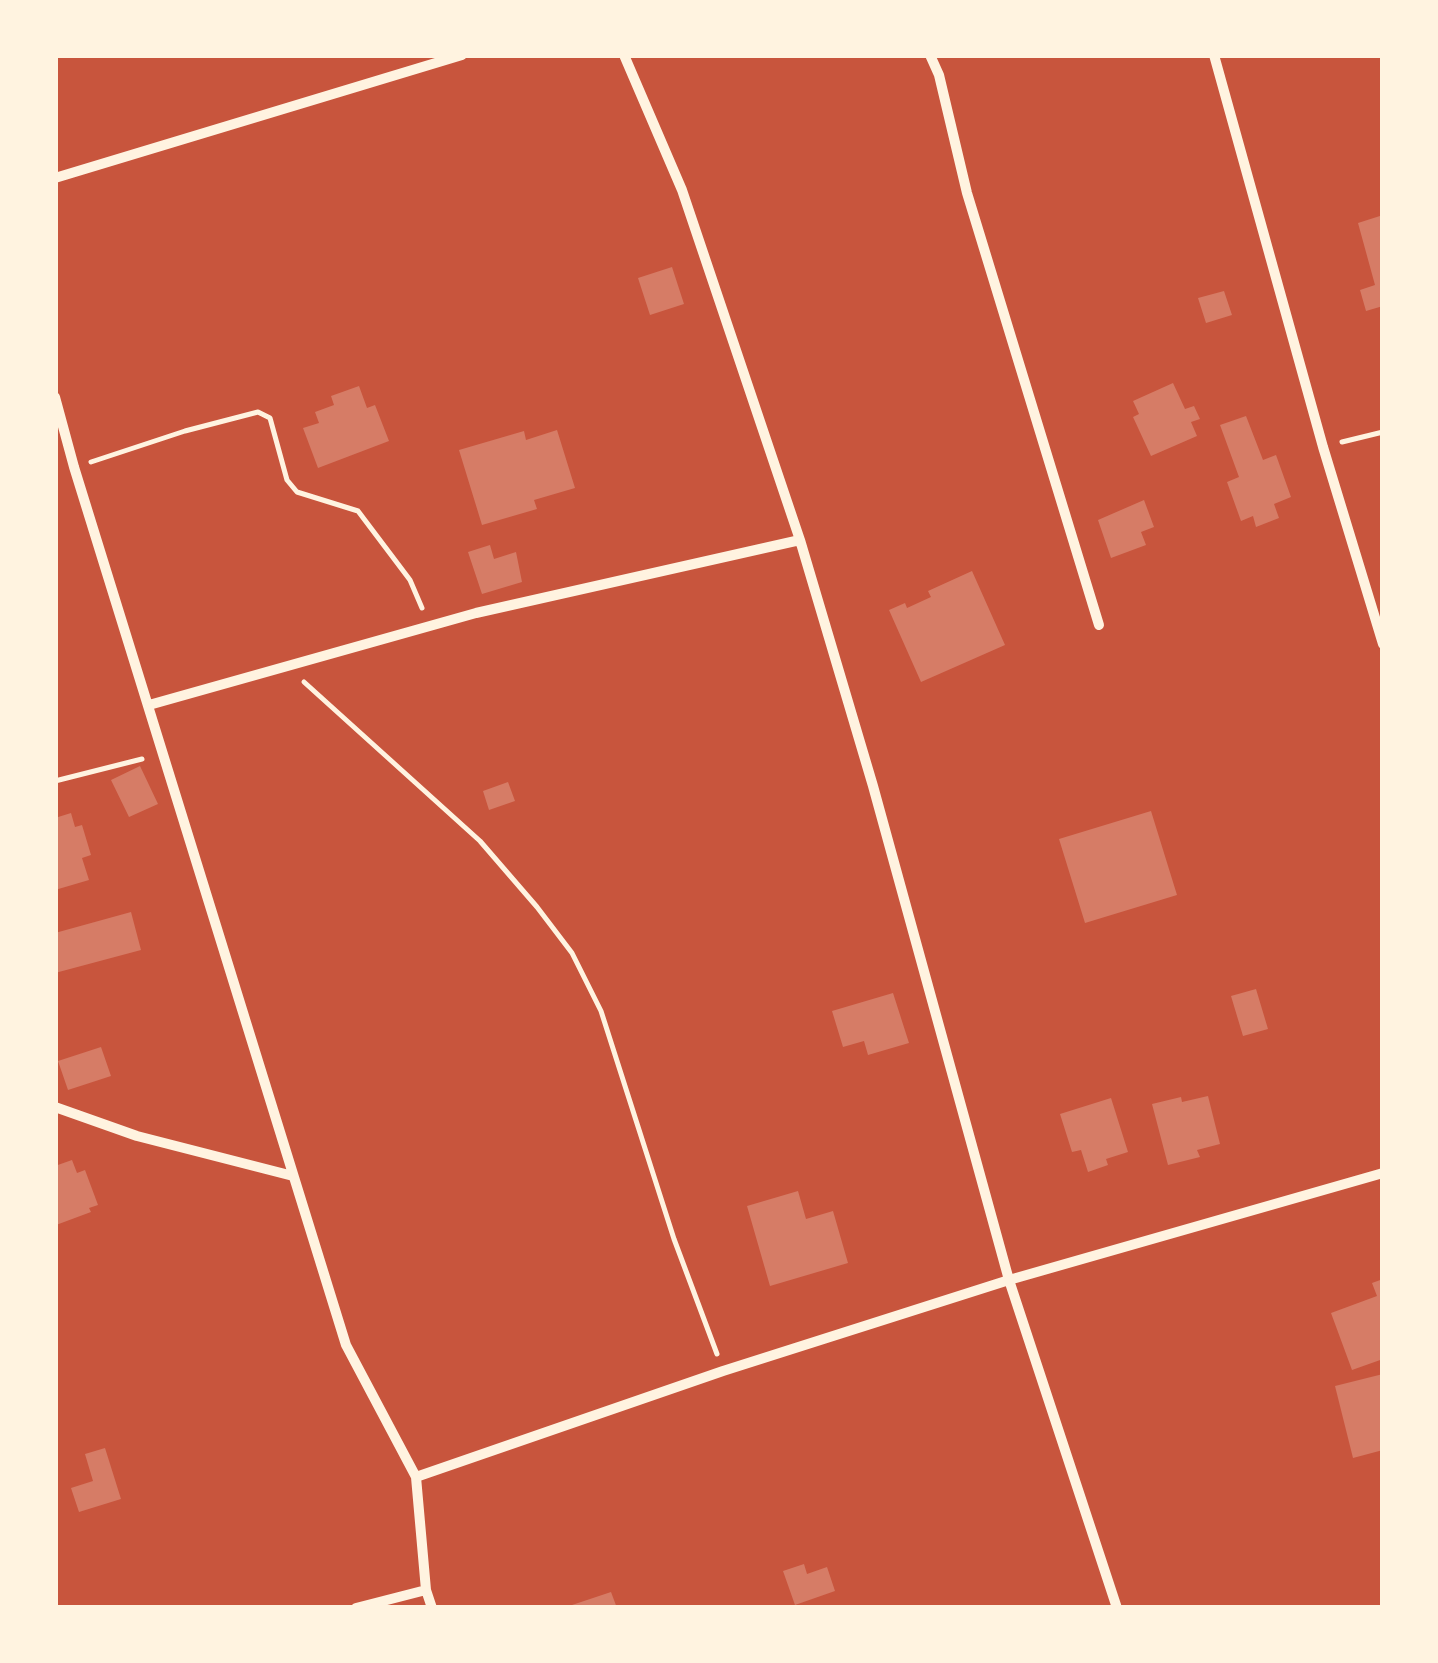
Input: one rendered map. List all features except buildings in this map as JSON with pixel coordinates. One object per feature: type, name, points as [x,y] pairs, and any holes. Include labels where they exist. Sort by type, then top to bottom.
[{"type":"street","points":[[55,178],[462,55]]},
{"type":"street","points":[[624,55],[682,190],[800,540],[873,786],[1009,1280],[1117,1608]]},
{"type":"street","points":[[930,55],[940,76],[967,193],[1099,625]]},
{"type":"street","points":[[1214,55],[1383,644]]},
{"type":"street","points":[[55,397],[346,1345],[416,1477],[426,1590],[432,1608]]},
{"type":"street","points":[[149,705],[430,626],[800,540]]},
{"type":"street","points":[[55,1108],[137,1136],[293,1176]]},
{"type":"street","points":[[416,1477],[723,1370],[1009,1280],[1383,1173]]},
{"type":"street","points":[[356,1608],[426,1590]]},
{"type":"path","points":[[74,468],[185,430],[258,412],[270,418],[287,480],[298,492],[358,512],[410,580],[430,626]]},
{"type":"path","points":[[1324,447],[1383,432]]},
{"type":"path","points":[[285,665],[480,841],[572,953],[600,1011],[674,1239],[723,1370]]},
{"type":"path","points":[[55,781],[165,754]]}]
